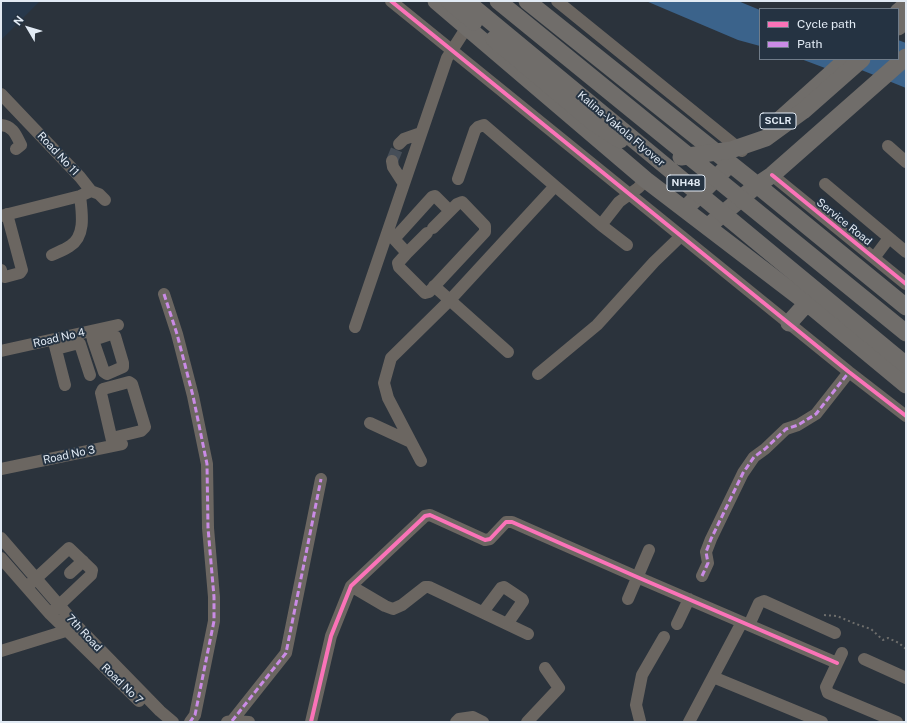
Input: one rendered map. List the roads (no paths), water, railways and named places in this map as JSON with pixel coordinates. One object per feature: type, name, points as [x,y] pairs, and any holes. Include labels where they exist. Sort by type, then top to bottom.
[{"type":"highway","points":[[436,1],[646,180],[807,303],[906,385]]},
{"type":"highway","points":[[449,1],[594,123],[633,148],[675,158],[731,150],[766,138],[803,111],[861,60]]},
{"type":"highway","name":"Kalina-Vakola Flyover","points":[[466,1],[906,365]]},
{"type":"highway","name":"Kalina-Vakola Flyover","points":[[498,1],[906,333]]},
{"type":"highway","points":[[527,1],[757,185],[906,307]]},
{"type":"highway","points":[[707,227],[757,185],[772,175],[906,57]]},
{"type":"highway","name":"SCLR","points":[[685,209],[730,164],[846,60]]},
{"type":"highway","points":[[789,323],[807,303]]},
{"type":"street","points":[[391,1],[849,372],[906,416]]},
{"type":"street","points":[[557,1],[743,152]]},
{"type":"street","points":[[355,328],[445,64],[451,50],[467,27]]},
{"type":"street","name":"Road No 11","points":[[4,100],[80,177],[85,194]]},
{"type":"street","points":[[1,125],[8,126],[16,133],[21,145],[16,149]]},
{"type":"street","points":[[458,179],[475,130],[484,125],[601,225],[627,245]]},
{"type":"street","points":[[399,144],[404,139],[421,133]]},
{"type":"street","points":[[888,146],[906,162]]},
{"type":"street","points":[[392,161],[393,167],[404,184]]},
{"type":"street","name":"Service Road","points":[[772,175],[906,284]]},
{"type":"street","points":[[601,225],[619,202],[646,180]]},
{"type":"street","points":[[825,184],[906,252]]},
{"type":"street","points":[[421,461],[388,398],[384,383],[391,358],[450,300],[555,186]]},
{"type":"street","points":[[52,255],[71,246],[79,235],[83,216],[85,194]]},
{"type":"street","points":[[1,270],[2,276],[5,277],[20,273],[22,271],[5,219],[85,194],[99,194],[106,200]]},
{"type":"street","points":[[407,253],[394,240],[395,236],[432,197],[436,197],[450,211]]},
{"type":"street","points":[[462,202],[485,226],[485,232],[426,294],[399,266],[398,263],[450,211],[457,204],[462,202]]},
{"type":"street","points":[[538,374],[597,325],[654,262],[681,236]]},
{"type":"street","points":[[874,258],[889,238]]},
{"type":"street","points":[[434,286],[508,352]]},
{"type":"street","points":[[164,294],[177,334],[193,396],[207,464],[208,528],[214,597],[214,621],[195,715],[190,722]]},
{"type":"street","name":"Road No 4","points":[[1,351],[55,344],[92,335],[118,325]]},
{"type":"street","points":[[55,344],[69,349],[80,344],[90,375]]},
{"type":"street","points":[[55,344],[65,385]]},
{"type":"street","points":[[702,576],[708,563],[706,552],[744,473],[754,457],[764,450],[786,429],[798,425],[816,414],[849,372]]},
{"type":"street","points":[[128,382],[132,384],[145,427],[142,431],[113,442],[101,393],[103,389],[128,382]]},
{"type":"street","points":[[370,423],[411,442]]},
{"type":"street","name":"Road No 3","points":[[1,469],[113,442],[136,441]]},
{"type":"street","points":[[229,721],[286,653],[321,479]]},
{"type":"street","points":[[311,722],[331,636],[351,586],[425,516],[430,515],[485,540],[490,539],[506,522],[512,522],[745,624],[839,658],[826,687],[828,693],[897,722]]},
{"type":"street","name":"7th Road","points":[[1,538],[36,579],[55,610],[78,627],[160,711],[173,722]]},
{"type":"street","points":[[26,588],[67,549],[71,549],[92,570],[92,574],[55,610]]},
{"type":"street","points":[[628,599],[649,550]]},
{"type":"street","name":"Road No 7","points":[[1,558],[5,570],[55,610],[66,630],[162,722]]},
{"type":"street","points":[[70,572],[82,561]]},
{"type":"street","points":[[5,570],[23,564]]},
{"type":"street","points":[[351,586],[385,606],[393,609],[402,605],[425,587],[429,587],[528,634]]},
{"type":"street","points":[[483,612],[501,588],[504,587],[523,601],[507,624]]},
{"type":"street","points":[[677,624],[689,599]]},
{"type":"street","points":[[689,722],[713,676],[745,624],[760,603],[764,601],[835,633]]},
{"type":"street","points":[[1,651],[78,627]]},
{"type":"street","points":[[643,722],[636,705],[642,675],[664,637]]},
{"type":"street","points":[[864,659],[906,678]]},
{"type":"street","points":[[527,722],[559,688],[545,668]]},
{"type":"street","points":[[713,676],[822,722]]},
{"type":"street","points":[[456,722],[473,717],[483,722]]},
{"type":"street","points":[[229,721],[249,722]]},
{"type":"water","points":[[646,1],[738,1],[759,10],[759,46],[738,40]]},
{"type":"water","points":[[899,40],[906,43],[906,88],[849,65],[825,68],[804,60],[899,60]]},
{"type":"tunnel","points":[[392,161],[399,144]]}]
